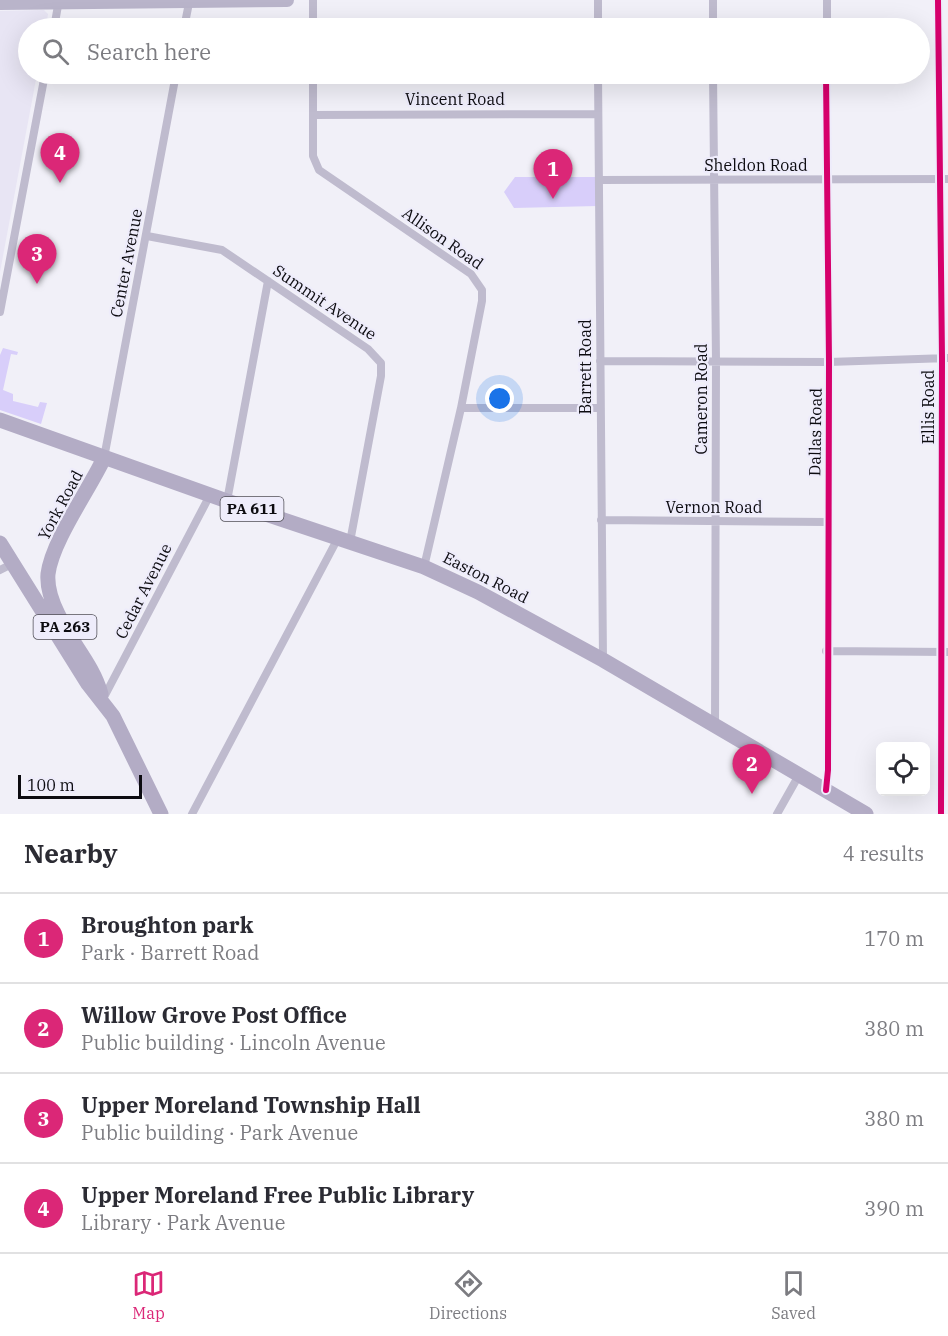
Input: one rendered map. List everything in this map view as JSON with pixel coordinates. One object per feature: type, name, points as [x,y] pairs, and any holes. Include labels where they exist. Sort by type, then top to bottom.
[{"type":"highway","name":"Easton Road","points":[[0,420],[227,501],[424,567],[478,591],[603,660],[866,814]]},
{"type":"highway","name":"Easton Road","points":[[0,428],[58,440]]},
{"type":"highway","name":"York Road","points":[[104,458],[56,549],[48,574],[51,594],[58,615],[96,675],[103,700],[138,763],[161,814]]},
{"type":"highway","name":"York Road","points":[[0,543],[7,566],[88,684],[103,700]]},
{"type":"main road","points":[[0,3],[189,3],[286,0]]},
{"type":"street","points":[[312,0],[313,18]]},
{"type":"street","points":[[597,0],[598,18]]},
{"type":"street","points":[[713,0],[713,18]]},
{"type":"street","points":[[826,18],[827,0]]},
{"type":"street","name":"Ellis Road","points":[[938,0],[944,179],[945,358],[941,814]]},
{"type":"street","points":[[56,18],[59,2]]},
{"type":"street","points":[[186,18],[189,3]]},
{"type":"street","points":[[0,312],[43,84]]},
{"type":"street","name":"Center Avenue","points":[[104,458],[174,84]]},
{"type":"street","name":"Allison Road","points":[[313,84],[313,156],[319,170],[478,280],[482,301],[461,408],[424,567]]},
{"type":"street","name":"Barrett Road","points":[[598,84],[603,660]]},
{"type":"street","name":"Cameron Road","points":[[713,84],[716,361],[715,726]]},
{"type":"street","name":"Dallas Road","points":[[826,84],[825,180],[829,362],[826,651],[828,770],[826,790]]},
{"type":"street","name":"Vincent Road","points":[[313,115],[598,114]]},
{"type":"street","name":"Sheldon Road","points":[[599,180],[944,179]]},
{"type":"street","name":"Summit Avenue","points":[[147,236],[222,250],[368,349],[381,363],[381,376],[344,540],[301,609],[196,813]]},
{"type":"street","points":[[227,501],[268,281]]},
{"type":"street","points":[[600,361],[829,362],[945,358]]},
{"type":"street","points":[[461,408],[600,408]]},
{"type":"street","name":"Cedar Avenue","points":[[103,700],[210,495]]},
{"type":"street","name":"Vernon Road","points":[[601,520],[827,522]]},
{"type":"street","points":[[826,651],[944,652]]},
{"type":"street","points":[[777,814],[799,775]]},
{"type":"shaded area","points":[[44,10],[48,14],[47,18],[18,18],[18,84],[35,84],[0,272],[0,11]]},
{"type":"shaded area","points":[[515,177],[598,177],[597,206],[514,208],[504,192]]},
{"type":"shaded area","points":[[3,348],[18,352],[17,355],[11,354],[3,390],[13,394],[13,401],[38,407],[40,402],[47,403],[41,424],[0,410],[0,355]]},
{"type":"cycle path","points":[[938,0],[942,358],[941,814]]},
{"type":"cycle path","points":[[826,84],[829,362],[828,770],[826,790]]},
{"type":"place","name":"Upper Moreland Free Public Library","points":[[60,183]]},
{"type":"place","name":"Broughton park","points":[[553,199]]},
{"type":"place","name":"Upper Moreland Township Hall","points":[[37,284]]},
{"type":"place","name":"Willow Grove Post Office","points":[[752,794]]}]
